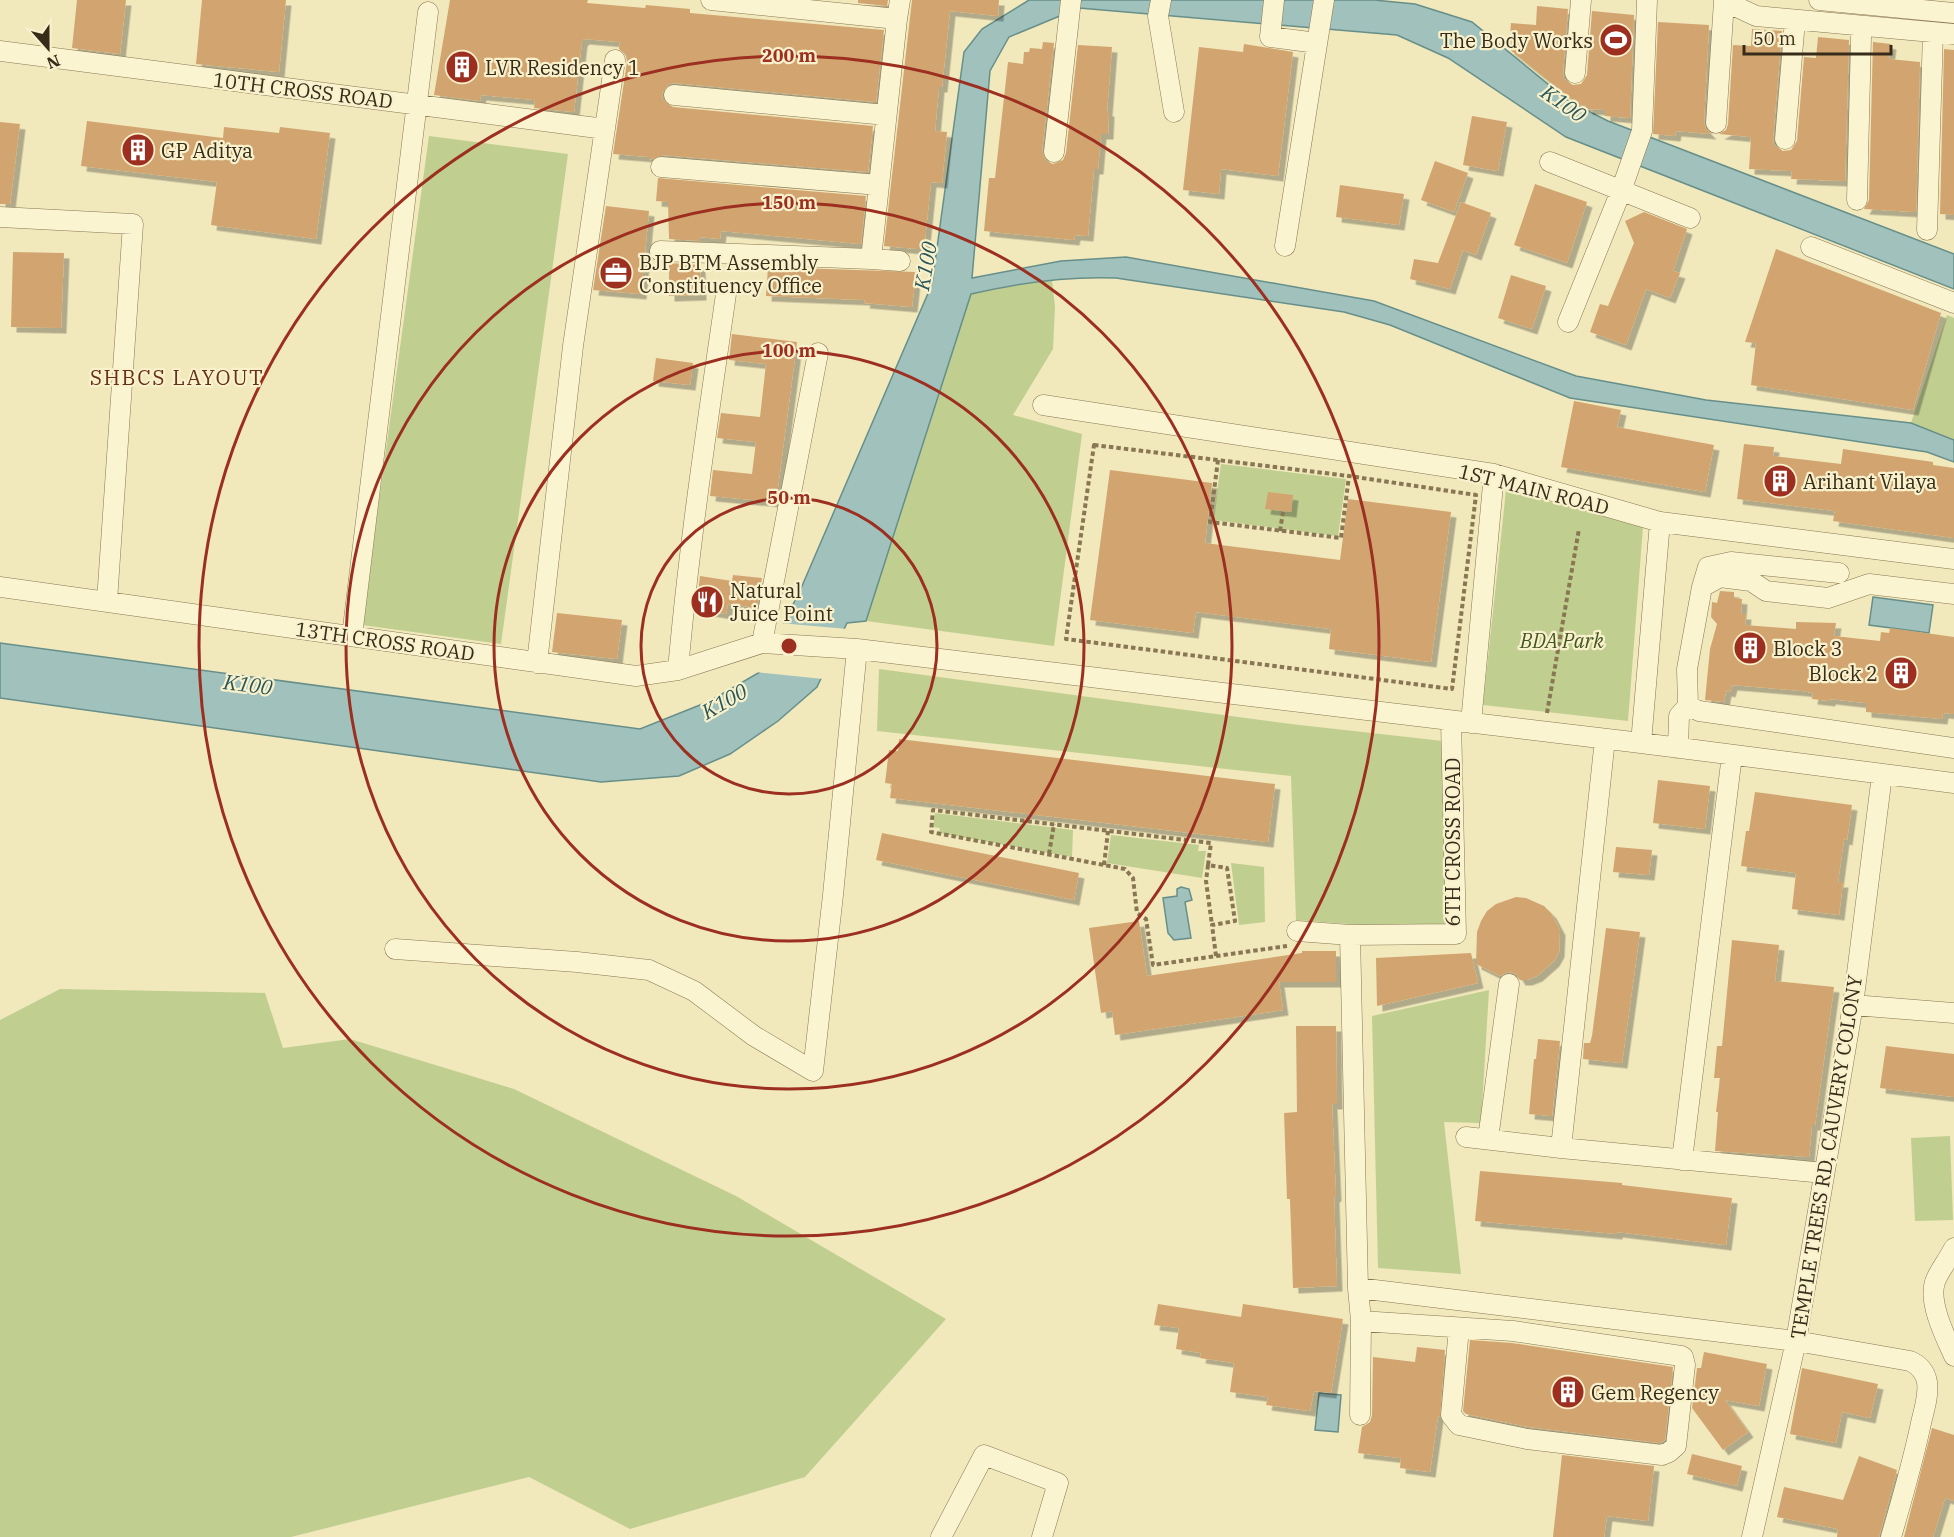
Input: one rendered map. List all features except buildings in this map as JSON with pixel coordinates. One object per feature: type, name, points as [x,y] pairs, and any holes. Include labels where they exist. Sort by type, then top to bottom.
[{"type":"street","points":[[711,0],[898,10],[871,259]]},
{"type":"street","points":[[1054,152],[1071,0]]},
{"type":"street","points":[[1274,0],[1270,37],[1318,37]]},
{"type":"street","points":[[1285,246],[1324,0]]},
{"type":"street","points":[[1575,73],[1581,0]]},
{"type":"street","points":[[1568,322],[1621,191],[1641,131],[1647,0]]},
{"type":"street","points":[[1718,0],[1726,0],[1756,16],[1954,34]]},
{"type":"street","points":[[1716,123],[1726,0]]},
{"type":"street","points":[[1819,0],[1880,3],[1954,13]]},
{"type":"street","points":[[1159,8],[1174,112]]},
{"type":"street","points":[[352,636],[428,12]]},
{"type":"street","points":[[1785,139],[1795,20]]},
{"type":"street","points":[[1927,230],[1933,32]]},
{"type":"street","points":[[1857,200],[1861,37]]},
{"type":"street","name":"10TH CROSS ROAD","points":[[0,51],[605,129]]},
{"type":"street","points":[[537,663],[573,346],[615,60]]},
{"type":"street","points":[[674,96],[886,115]]},
{"type":"street","points":[[1550,162],[1690,218]]},
{"type":"street","points":[[661,167],[879,185]]},
{"type":"street","points":[[0,217],[133,224],[107,601]]},
{"type":"street","points":[[1810,248],[1954,303]]},
{"type":"street","points":[[660,251],[900,261]]},
{"type":"street","points":[[678,670],[697,493],[726,294]]},
{"type":"street","points":[[818,353],[764,642],[848,649],[1641,742],[1732,756],[1954,783]]},
{"type":"street","name":"1ST MAIN ROAD","points":[[1043,405],[1494,474],[1660,522],[1954,559]]},
{"type":"street","points":[[1471,723],[1494,474]]},
{"type":"street","points":[[1641,742],[1660,522]]},
{"type":"street","points":[[1678,748],[1679,716],[1688,706],[1687,669],[1702,587],[1708,567],[1731,562],[1839,573]]},
{"type":"street","points":[[1702,587],[1720,577],[1751,581],[1766,591],[1828,598],[1869,584],[1954,594]]},
{"type":"street","name":"13TH CROSS ROAD","points":[[0,587],[636,676],[678,670],[764,642]]},
{"type":"street","points":[[395,949],[577,962],[649,970],[694,991],[754,1036],[813,1071],[833,895],[848,649]]},
{"type":"street","points":[[1688,706],[1699,711],[1954,748]]},
{"type":"street","name":"6TH CROSS ROAD","points":[[1350,935],[1456,934],[1451,720]]},
{"type":"street","points":[[1561,1148],[1605,739]]},
{"type":"street","points":[[1682,1160],[1732,756]]},
{"type":"street","name":"TEMPLE TREES RD, CAUVERY COLONY","points":[[1752,1537],[1796,1341],[1853,1005],[1882,775]]},
{"type":"street","points":[[1292,935],[1350,935],[1358,1288],[1361,1321],[1360,1415]]},
{"type":"street","points":[[1488,1139],[1509,984]]},
{"type":"street","points":[[1853,1005],[1954,1013]]},
{"type":"street","points":[[1466,1137],[1824,1173]]},
{"type":"street","points":[[1954,1248],[1934,1283],[1934,1303],[1954,1356]]},
{"type":"street","points":[[1358,1288],[1796,1341],[1918,1364],[1927,1382],[1928,1394],[1913,1464],[1891,1537]]},
{"type":"street","points":[[1361,1321],[1513,1331],[1681,1356],[1685,1360],[1685,1365],[1676,1446],[1662,1455],[1527,1439],[1459,1425],[1451,1414],[1458,1328]]},
{"type":"street","points":[[941,1537],[984,1455],[1059,1482],[1042,1537]]},
{"type":"path","points":[[1094,445],[1218,460],[1476,495],[1452,689],[1066,639],[1094,445]]},
{"type":"path","points":[[1218,460],[1210,522],[1280,531],[1341,538],[1349,476]]},
{"type":"path","points":[[1280,531],[1282,512]]},
{"type":"path","points":[[1544,732],[1579,529]]},
{"type":"path","points":[[1216,956],[1206,881],[1211,843],[933,810],[931,832],[1125,868],[1133,878],[1137,913],[1146,919],[1153,965],[1287,946],[1292,935]]},
{"type":"path","points":[[1049,855],[1054,824]]},
{"type":"path","points":[[1104,865],[1108,831]]},
{"type":"path","points":[[1208,866],[1227,868],[1235,921],[1212,925]]},
{"type":"green space","points":[[429,136],[568,154],[501,644],[362,625]]},
{"type":"green space","points":[[1052,280],[1055,307],[1053,349],[1013,415],[1082,434],[1054,646],[866,621],[971,294]]},
{"type":"green space","points":[[1947,315],[1954,318],[1954,440],[1911,423]]},
{"type":"green space","points":[[1221,464],[1346,479],[1338,536],[1213,520]]},
{"type":"green space","name":"BDA Park","points":[[1506,490],[1643,527],[1628,721],[1483,705]]},
{"type":"green space","points":[[879,669],[1291,724],[1443,741],[1446,924],[1374,926],[1296,920],[1291,776],[877,731]]},
{"type":"green space","points":[[935,813],[1073,830],[1072,857],[939,833],[940,828],[933,827]]},
{"type":"green space","points":[[1111,835],[1199,845],[1198,851],[1206,851],[1202,878],[1107,863]]},
{"type":"green space","points":[[1231,863],[1264,867],[1265,922],[1239,925]]},
{"type":"green space","points":[[60,989],[265,993],[283,1048],[350,1039],[514,1089],[736,1196],[946,1319],[805,1477],[630,1529],[529,1477],[291,1537],[0,1537],[0,1020]]},
{"type":"green space","points":[[1489,990],[1481,1123],[1444,1122],[1461,1274],[1378,1268],[1372,1016]]},
{"type":"green space","points":[[1950,1136],[1953,1220],[1915,1221],[1911,1138]]},
{"type":"water","name":"K100","points":[[1029,0],[1374,0],[1415,4],[1472,22],[1570,102],[1608,121],[1954,254],[1954,289],[1566,137],[1448,58],[1397,35],[1079,8],[1009,37],[990,71],[972,278],[1061,261],[1126,257],[1374,301],[1576,376],[1706,400],[1911,423],[1954,440],[1954,462],[1927,452],[1570,398],[1390,325],[1344,312],[1116,278],[1043,281],[971,294],[866,621],[847,623],[817,687],[778,721],[730,754],[679,776],[601,782],[0,698],[0,643],[640,729],[710,701],[760,672],[802,586],[932,284],[964,52],[982,29]]},
{"type":"water","points":[[1873,597],[1933,605],[1929,633],[1869,625]]},
{"type":"water","points":[[1181,887],[1189,889],[1192,900],[1185,902],[1191,938],[1174,940],[1168,933],[1163,898],[1177,896],[1177,889]]},
{"type":"water","points":[[1319,1393],[1341,1395],[1338,1432],[1315,1430]]},
{"type":"pier","points":[[780,623],[847,629],[823,679],[755,672]]},
{"type":"place","name":"The Body Works","points":[[1616,40]]},
{"type":"place","name":"LVR Residency 1","points":[[462,67]]},
{"type":"place","name":"GP Aditya","points":[[138,150]]},
{"type":"place","name":"BJP BTM Assembly Constituency Office","points":[[616,273]]},
{"type":"place","name":"Arihant Vilaya","points":[[1780,481]]},
{"type":"place","name":"Natural Juice Point","points":[[707,602]]},
{"type":"place","name":"Block 3","points":[[1750,648]]},
{"type":"place","name":"Block 2","points":[[1901,673]]},
{"type":"place","name":"Gem Regency","points":[[1568,1392]]},
{"type":"district","name":"SHBCS LAYOUT","points":[[177,377]]}]
